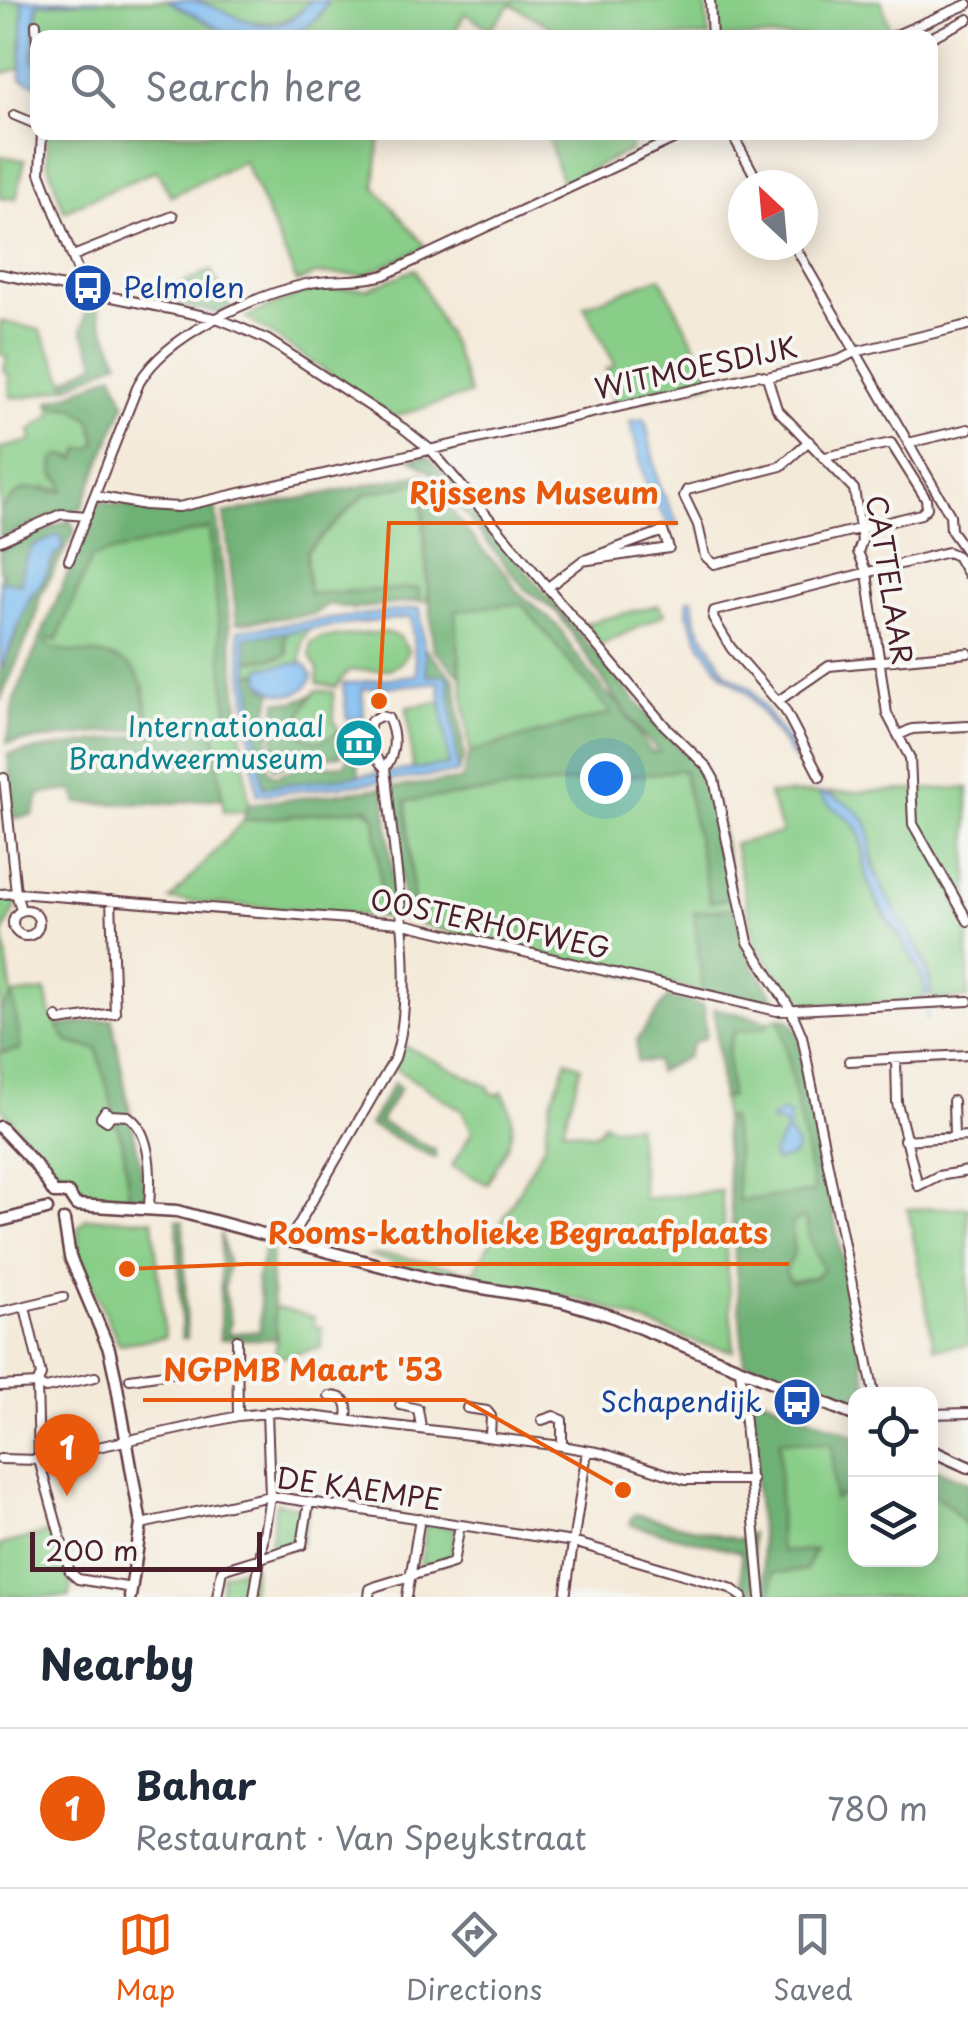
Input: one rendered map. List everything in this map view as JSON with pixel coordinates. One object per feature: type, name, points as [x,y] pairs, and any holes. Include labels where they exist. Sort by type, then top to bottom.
[{"type":"main road","points":[[0,1127],[36,1164],[54,1193]]},
{"type":"main road","points":[[54,1193],[68,1193],[76,1205],[73,1214],[64,1220],[53,1218],[47,1209],[54,1193]]},
{"type":"main road","points":[[76,1205],[149,1207],[198,1216],[434,1280],[550,1298],[590,1309],[848,1413]]},
{"type":"main road","points":[[0,1221],[47,1209]]},
{"type":"main road","points":[[64,1220],[70,1257],[109,1349],[140,1524],[131,1593]]},
{"type":"main road","points":[[938,1454],[968,1467]]},
{"type":"street","points":[[710,0],[712,30]]},
{"type":"street","points":[[912,30],[968,4]]},
{"type":"street","points":[[938,34],[968,19]]},
{"type":"street","points":[[36,24],[36,30]]},
{"type":"street","points":[[14,115],[30,122]]},
{"type":"street","points":[[42,140],[40,174],[86,292]]},
{"type":"street","points":[[69,560],[144,374],[174,345],[269,296],[308,284],[369,280],[384,275],[671,140]]},
{"type":"street","points":[[735,140],[752,170]]},
{"type":"street","points":[[73,256],[172,216]]},
{"type":"street","name":"CATTELAAR","points":[[803,260],[950,515],[951,530],[968,554]]},
{"type":"street","points":[[0,274],[219,319],[268,340],[402,428],[432,451],[665,726],[711,773],[750,948],[792,1010],[802,1036],[873,1387]]},
{"type":"street","name":"WITMOESDIJK","points":[[96,496],[179,507],[839,360],[855,352],[968,325]]},
{"type":"street","name":"CATTELAAR","points":[[767,376],[777,408],[854,489],[862,541],[858,552],[867,573],[887,714],[910,758],[916,832],[968,922]]},
{"type":"street","points":[[908,443],[967,432]]},
{"type":"street","points":[[809,441],[781,466],[687,490],[684,496],[698,525],[705,556],[714,564],[921,514],[927,508],[926,500],[891,443],[825,457]]},
{"type":"street","points":[[0,540],[62,514],[88,516]]},
{"type":"street","points":[[548,588],[582,560],[664,531],[670,548],[582,560]]},
{"type":"street","points":[[820,777],[778,701],[726,643],[712,618],[714,610],[952,552],[968,575]]},
{"type":"street","points":[[778,701],[826,667],[968,653]]},
{"type":"street","points":[[289,1241],[395,1058],[404,1009],[385,768],[394,753],[391,723],[380,716],[371,721],[369,728],[374,758],[385,768]]},
{"type":"street","points":[[898,735],[910,730],[968,726]]},
{"type":"street","points":[[4,778],[16,893],[22,910]]},
{"type":"street","name":"OOSTERHOFWEG","points":[[0,894],[400,923],[764,1009],[968,1001]]},
{"type":"street","points":[[58,1017],[59,1021],[115,1013],[111,900]]},
{"type":"street","points":[[849,1061],[968,1055]]},
{"type":"street","points":[[896,1059],[897,1102],[918,1186],[938,1176],[968,1170]]},
{"type":"street","points":[[953,1101],[954,1137]]},
{"type":"street","points":[[111,1115],[128,1116],[142,1134],[149,1166],[149,1207]]},
{"type":"street","points":[[909,1140],[968,1136]]},
{"type":"street","points":[[0,1312],[64,1297]]},
{"type":"street","points":[[25,1307],[41,1375],[34,1393],[39,1460],[70,1572],[78,1578],[131,1593]]},
{"type":"street","points":[[237,1340],[238,1416]]},
{"type":"street","points":[[130,1379],[237,1363]]},
{"type":"street","points":[[740,1368],[761,1597]]},
{"type":"street","points":[[0,1386],[37,1384],[46,1388],[95,1377]]},
{"type":"street","points":[[328,1396],[345,1399],[349,1408],[347,1419]]},
{"type":"street","points":[[400,1405],[418,1410],[421,1427]]},
{"type":"street","points":[[468,1408],[488,1411],[490,1436]]},
{"type":"street","points":[[0,1459],[39,1460],[266,1412],[562,1446],[602,1453],[685,1480],[752,1480]]},
{"type":"street","points":[[254,1597],[270,1496],[266,1412]]},
{"type":"street","points":[[938,1414],[968,1412]]},
{"type":"street","points":[[542,1420],[554,1416],[562,1420],[562,1446]]},
{"type":"street","points":[[565,1597],[587,1451]]},
{"type":"street","name":"DE KAEMPE","points":[[140,1524],[270,1496],[573,1542],[730,1588],[743,1597]]},
{"type":"street","points":[[217,1597],[222,1570],[302,1546],[310,1502]]},
{"type":"street","points":[[406,1597],[420,1518]]},
{"type":"street","points":[[369,1597],[376,1586],[453,1564],[460,1526]]},
{"type":"green space","points":[[20,0],[21,68],[0,74],[0,1]]},
{"type":"green space","points":[[167,0],[221,30],[36,30],[38,1]]},
{"type":"green space","points":[[193,0],[311,0],[298,13],[270,23],[239,19]]},
{"type":"green space","points":[[328,0],[705,0],[708,30],[556,30],[511,4],[490,29],[465,13],[456,30],[301,30],[320,17]]},
{"type":"green space","points":[[713,0],[881,0],[890,28],[886,30],[716,30]]},
{"type":"green space","points":[[47,140],[379,140],[375,187],[426,247],[365,275],[316,274],[297,282],[244,161],[171,196],[156,170],[64,211],[48,164]]},
{"type":"green space","points":[[549,140],[630,140],[631,150],[562,183]]},
{"type":"green space","points":[[0,156],[25,160],[16,199],[0,198]]},
{"type":"green space","points":[[415,269],[453,347],[470,394],[393,417],[246,317],[315,288],[368,289]]},
{"type":"green space","points":[[211,270],[231,308],[222,314],[148,299]]},
{"type":"green space","points":[[660,277],[714,382],[615,406],[606,369],[614,363],[584,306]]},
{"type":"green space","points":[[88,299],[96,301],[119,361],[68,387],[65,381],[97,362],[82,331]]},
{"type":"green space","points":[[0,321],[40,330],[68,387],[28,397],[10,397],[9,376],[4,370],[7,356],[0,354]]},
{"type":"green space","points":[[113,374],[125,403],[81,509],[62,512],[0,538],[0,511],[17,493],[30,489],[64,491],[53,472],[54,460],[63,455],[76,460],[81,448],[90,449],[97,442],[91,420],[73,407],[54,407],[49,401]]},
{"type":"green space","points":[[49,401],[54,407],[73,407],[91,420],[97,442],[90,449],[79,450],[78,458],[69,456],[56,477],[64,490],[44,487],[0,511],[0,448],[32,441],[30,430],[52,415]]},
{"type":"green space","points":[[426,456],[647,714],[704,772],[719,818],[734,898],[710,902],[683,770],[406,801],[415,922],[404,919],[393,787],[462,780],[470,752],[611,713],[521,603],[455,611],[461,676],[433,649],[421,482],[365,494],[306,552],[309,594],[418,588],[420,601],[353,609],[328,604],[314,614],[237,623],[224,514],[422,474],[486,554],[507,574],[516,590],[560,628],[651,752],[659,752],[611,692],[558,613],[525,589],[432,473],[411,459]]},
{"type":"green space","points":[[421,482],[428,601],[420,601],[418,588],[308,594],[306,552],[365,494]]},
{"type":"green space","points":[[98,502],[170,512],[215,503],[240,716],[228,718],[209,528],[92,557],[56,641],[49,638],[46,644],[129,665],[145,695],[150,728],[7,743],[14,700]]},
{"type":"green space","points":[[70,520],[75,531],[40,596],[35,620],[0,701],[0,672],[21,615],[56,553],[26,558],[24,579],[19,585],[0,581],[0,548]]},
{"type":"green space","points":[[210,528],[228,718],[150,728],[144,687],[103,655],[60,651],[45,645],[49,638],[57,640],[92,556]]},
{"type":"green space","points":[[521,603],[612,713],[470,752],[454,611]]},
{"type":"green space","points":[[658,605],[665,614],[601,645],[583,624]]},
{"type":"green space","points":[[310,629],[302,641],[301,664],[264,667],[259,673],[249,673],[248,661],[280,658],[288,652],[284,642],[287,632]]},
{"type":"green space","points":[[287,632],[287,655],[248,661],[245,637]]},
{"type":"green space","points":[[385,632],[399,637],[408,650],[398,665],[383,670],[348,671],[336,687],[317,683],[311,643],[321,638]]},
{"type":"green space","points":[[424,648],[455,679],[464,757],[458,773],[448,676],[427,677]]},
{"type":"green space","points":[[249,673],[259,673],[265,688],[273,691],[266,717],[270,731],[266,761],[269,771],[276,776],[300,766],[344,765],[348,759],[344,726],[353,725],[359,776],[263,787]]},
{"type":"green space","points":[[317,690],[333,692],[334,721],[339,732],[326,740],[309,742],[301,729],[301,715]]},
{"type":"green space","points":[[312,695],[300,716],[304,737],[319,742],[339,732],[341,756],[307,759],[275,768],[272,762],[277,701],[294,702]]},
{"type":"green space","points":[[442,702],[450,766],[413,770],[407,707]]},
{"type":"green space","points":[[240,722],[249,804],[247,811],[224,812],[214,725]]},
{"type":"green space","points":[[214,725],[222,798],[162,804],[78,803],[73,790],[40,794],[33,815],[13,818],[8,754]]},
{"type":"green space","points":[[683,769],[710,901],[734,898],[735,908],[695,912],[703,992],[518,951],[415,922],[406,801]]},
{"type":"green space","points":[[384,788],[397,918],[383,917],[375,817],[368,808],[243,821],[249,804]]},
{"type":"green space","points":[[968,788],[968,998],[933,1000],[925,960],[882,886],[871,835],[827,793]]},
{"type":"green space","points":[[819,793],[858,830],[864,868],[876,900],[924,978],[923,1001],[799,1006],[756,946],[734,844],[782,833],[769,794]]},
{"type":"green space","points":[[363,807],[375,817],[383,917],[170,900],[243,821]]},
{"type":"green space","points":[[12,898],[18,903],[3,933],[12,995],[46,991],[51,1016],[57,1019],[66,1038],[97,1049],[124,1151],[129,1197],[87,1195],[78,1183],[59,1174],[40,1154],[21,1144],[25,1137],[0,1106],[0,1053],[19,1050],[12,998],[0,1010],[0,900]]},
{"type":"green space","points":[[735,908],[748,957],[777,1001],[773,1007],[703,992],[694,912]]},
{"type":"green space","points":[[13,996],[21,1046],[20,1050],[0,1053],[0,1010]]},
{"type":"green space","points":[[668,997],[704,1006],[706,1037],[693,1043],[687,1057],[657,1072],[656,1061],[637,1062],[637,1040]]},
{"type":"green space","points":[[714,1008],[768,1021],[767,1027],[734,1032],[728,1051],[730,1097],[722,1098]]},
{"type":"green space","points":[[780,1018],[815,1193],[737,1201],[736,1149],[730,1118],[723,1118],[722,1098],[730,1097],[728,1051],[735,1031],[767,1027],[768,1021]]},
{"type":"green space","points":[[780,1018],[788,1019],[797,1030],[868,1387],[848,1387],[848,1402],[744,1362],[723,1118],[730,1118],[736,1149],[738,1201],[814,1192]],"holes":[[[802,1218],[806,1221],[823,1269],[815,1277],[791,1282],[785,1272],[794,1253],[791,1224]]]},
{"type":"green space","points":[[112,1019],[147,1199],[129,1197],[124,1151],[97,1049],[67,1042],[58,1026]]},
{"type":"green space","points":[[403,1045],[489,1087],[489,1092],[502,1092],[509,1105],[512,1128],[487,1184],[452,1166],[472,1131],[462,1110],[394,1068]]},
{"type":"green space","points":[[567,1060],[581,1067],[563,1129],[593,1134],[603,1123],[612,1127],[636,1125],[644,1199],[721,1191],[734,1351],[700,1344],[591,1302],[434,1273],[369,1256],[405,1258],[474,1272],[544,1145],[550,1105]]},
{"type":"green space","points":[[394,1083],[400,1088],[380,1122],[435,1150],[435,1158],[369,1125]]},
{"type":"green space","points":[[968,1207],[968,1345],[934,1348],[908,1209]]},
{"type":"green space","points":[[86,1218],[153,1220],[165,1337],[119,1344],[78,1254],[78,1228]]},
{"type":"green space","points":[[802,1218],[823,1269],[815,1277],[791,1282],[785,1272],[794,1253],[791,1224]]},
{"type":"green space","points":[[177,1220],[183,1221],[187,1338],[182,1338]]},
{"type":"green space","points":[[221,1233],[228,1263],[224,1289],[231,1320],[228,1334],[260,1331],[256,1280],[267,1241],[272,1243],[271,1282],[277,1339],[220,1339]]},
{"type":"green space","points":[[274,1307],[314,1317],[313,1325],[322,1328],[321,1348],[275,1358]]},
{"type":"green space","points":[[747,1391],[848,1433],[848,1493],[834,1499],[832,1444],[780,1440],[779,1545],[782,1552],[815,1550],[805,1571],[772,1573],[773,1597],[766,1597]]},
{"type":"green space","points":[[783,1411],[848,1439],[848,1567],[938,1567],[938,1477],[968,1490],[968,1597],[770,1597],[764,1533]]},
{"type":"green space","points":[[938,1470],[968,1482],[968,1529],[938,1498]]},
{"type":"green space","points":[[276,1503],[308,1509],[301,1544],[269,1553]]},
{"type":"green space","points":[[635,1514],[739,1540],[751,1533],[757,1597],[749,1597],[742,1590],[741,1552],[631,1525]]},
{"type":"green space","points":[[426,1524],[456,1528],[451,1561],[420,1570]]},
{"type":"green space","points":[[55,1531],[65,1576],[71,1582],[69,1597],[0,1597],[0,1545]]},
{"type":"green space","points":[[254,1566],[250,1597],[220,1597],[223,1574]]},
{"type":"water","points":[[0,0],[100,0],[37,4],[35,30],[30,30],[30,82],[21,79],[20,1]]},
{"type":"water","points":[[167,0],[192,0],[267,25],[282,23],[311,0],[328,0],[311,24],[302,30],[221,30]]},
{"type":"water","points":[[645,419],[659,486],[678,524],[671,526],[649,494],[630,421]]},
{"type":"water","points":[[58,535],[62,538],[62,549],[30,597],[0,672],[0,581],[21,584],[22,570],[32,547]]},
{"type":"water","points":[[693,599],[696,622],[726,673],[751,689],[818,785],[813,786],[748,693],[723,675],[701,645],[687,612],[688,600]]},
{"type":"water","points":[[420,608],[427,676],[448,675],[458,773],[257,795],[238,630]],"holes":[[[411,617],[417,675],[343,684],[347,719],[364,717],[362,689],[439,682],[449,765],[263,787],[245,637]]]},
{"type":"water","points":[[306,665],[312,676],[303,690],[281,693],[260,681],[261,668]]},
{"type":"water","points":[[819,793],[844,802],[865,820],[873,866],[923,960],[931,994],[926,995],[916,965],[869,884],[858,830]]},
{"type":"water","points":[[782,1112],[790,1116],[789,1133],[797,1147],[793,1156],[775,1162],[772,1155],[786,1131],[783,1123],[771,1119]]},
{"type":"waterway","points":[[927,1009],[927,1019]]},
{"type":"place","name":"Pelmolen","points":[[88,288]]},
{"type":"place","name":"Rijssens Museum","points":[[379,701]]},
{"type":"place","name":"Internationaal Brandweermuseum","points":[[359,743]]},
{"type":"place","name":"Rooms-katholieke Begraafplaats","points":[[127,1269]]},
{"type":"place","name":"Schapendijk","points":[[797,1402]]},
{"type":"place","name":"NGPMB Maart '53","points":[[623,1490]]},
{"type":"place","name":"Bahar","points":[[67,1496]]}]
